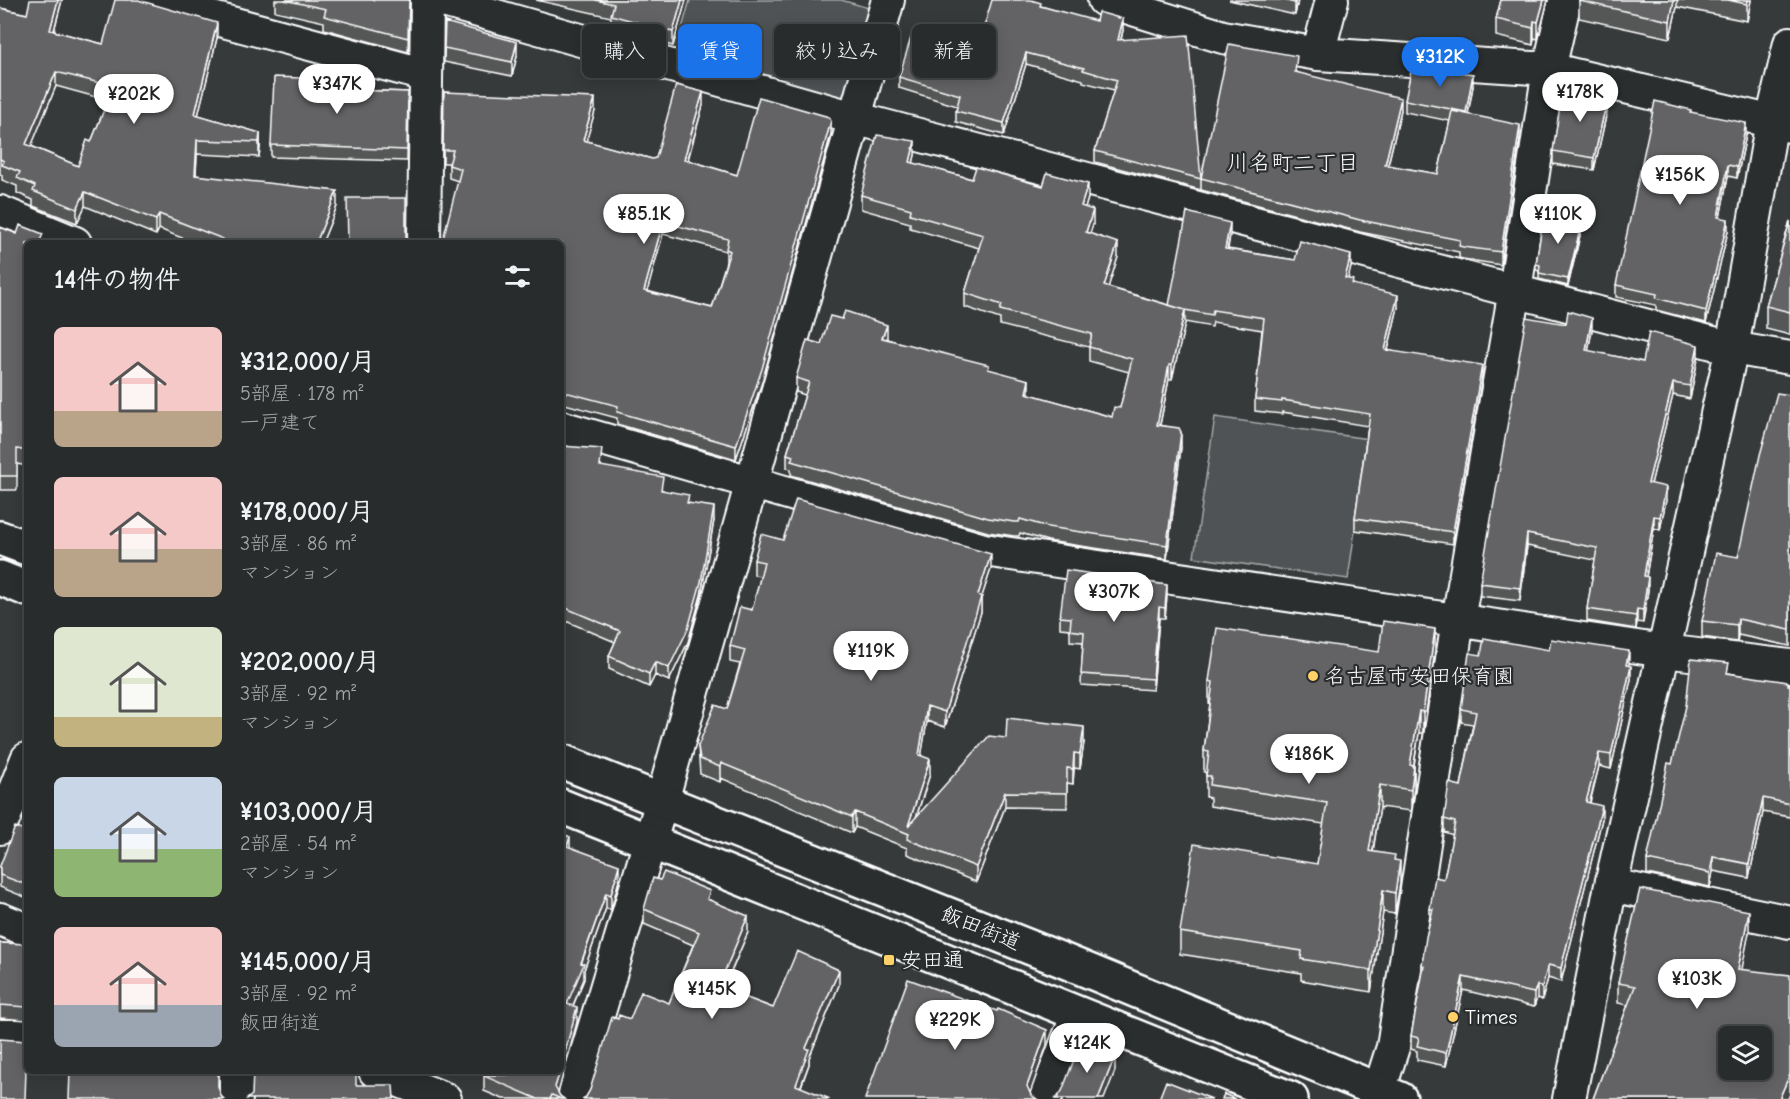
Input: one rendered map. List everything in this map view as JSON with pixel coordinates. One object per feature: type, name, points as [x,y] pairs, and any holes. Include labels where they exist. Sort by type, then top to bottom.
[{"type":"highway","points":[[0,538],[24,547]]},
{"type":"highway","points":[[0,578],[24,588]]},
{"type":"highway","name":"飯田街道","points":[[564,762],[1062,960],[1390,1095]]},
{"type":"highway","name":"飯田街道","points":[[564,807],[1291,1099]]},
{"type":"street","points":[[145,0],[426,75]]},
{"type":"street","points":[[424,240],[427,0]]},
{"type":"street","points":[[440,0],[854,118],[1732,348],[1790,358]]},
{"type":"street","points":[[573,1099],[662,801],[888,0]]},
{"type":"street","points":[[1104,0],[1223,37],[1318,54],[1549,69],[1781,123]]},
{"type":"street","points":[[1318,54],[1332,0]]},
{"type":"street","points":[[1390,1095],[1394,1047],[1458,620],[1515,290],[1549,69],[1564,0]]},
{"type":"street","points":[[1569,1099],[1611,885],[1781,123],[1790,43]]},
{"type":"street","points":[[0,212],[68,240]]},
{"type":"street","points":[[564,428],[984,550],[1664,651],[1790,666]]},
{"type":"street","points":[[0,828],[24,767]]},
{"type":"street","points":[[1611,885],[1790,922]]},
{"type":"street","points":[[0,919],[24,929]]},
{"type":"street","points":[[1045,1099],[1078,1014]]},
{"type":"street","points":[[0,1035],[24,1036]]},
{"type":"street","points":[[236,1074],[236,1099]]},
{"type":"street","points":[[382,1074],[445,1099]]},
{"type":"shaded area","points":[[690,0],[841,0],[872,9],[868,24],[774,24],[774,78],[852,78],[845,103],[760,78],[762,78],[762,24],[683,24]]},
{"type":"shaded area","points":[[1215,417],[1368,439],[1348,579],[1194,557]]},
{"type":"building","points":[[30,0],[58,0],[50,30],[103,44],[115,0],[138,0],[217,23],[195,114],[260,133],[259,142],[197,140],[195,175],[337,191],[317,240],[223,240],[159,214],[156,220],[85,192],[77,209],[33,191],[35,186],[17,178],[20,172],[2,165],[4,161],[0,159],[0,8],[27,14]],"holes":[[[56,72],[108,85],[107,89],[112,90],[91,142],[87,140],[78,166],[26,144]]]},
{"type":"building","points":[[284,0],[409,0],[408,38],[324,16],[326,9]]},
{"type":"building","points":[[595,0],[682,0],[673,32],[666,30],[666,24],[644,24],[611,15],[614,4]]},
{"type":"building","points":[[992,0],[1031,0],[1041,3],[1040,6],[1096,21],[1098,12],[1123,19],[1118,40],[1188,35],[1201,179],[1095,151],[1117,80],[1083,70],[1084,68],[1026,53],[1004,123],[956,111],[960,95],[900,77],[912,34],[912,78],[996,78],[996,24],[985,24]]},
{"type":"building","points":[[1501,0],[1544,0],[1538,22],[1534,21],[1533,28],[1496,19]]},
{"type":"building","points":[[1579,0],[1674,0],[1670,21]]},
{"type":"building","points":[[1728,0],[1748,0],[1747,4]]},
{"type":"building","points":[[445,22],[517,42],[512,62],[444,48]]},
{"type":"building","points":[[1229,44],[1297,56],[1295,72],[1401,98],[1385,165],[1438,174],[1452,111],[1520,125],[1501,252],[1463,247],[1459,246],[1460,240],[1360,220],[1201,178]]},
{"type":"building","points":[[1412,66],[1473,74],[1466,112],[1405,100]]},
{"type":"building","points":[[274,77],[354,80],[353,90],[408,92],[407,150],[271,145]]},
{"type":"building","points":[[676,85],[703,92],[684,159],[737,175],[759,97],[829,117],[831,121],[762,369],[736,446],[617,412],[618,406],[564,392],[564,240],[443,240],[461,169],[449,165],[453,150],[443,150],[444,92],[595,98],[583,140],[652,159],[656,158]],"holes":[[[663,222],[728,239],[726,249],[730,251],[712,308],[644,291]]]},
{"type":"building","points":[[1565,88],[1608,95],[1594,158],[1553,151],[1562,93]]},
{"type":"building","points":[[1655,101],[1691,110],[1690,112],[1746,123],[1737,167],[1728,165],[1718,217],[1728,219],[1706,311],[1656,298],[1657,294],[1616,285]]},
{"type":"building","points":[[877,135],[915,141],[910,162],[972,179],[976,167],[1043,186],[1047,173],[1088,184],[1081,206],[1093,210],[1086,232],[1118,243],[1104,286],[1185,310],[1172,365],[1169,365],[1157,425],[1179,428],[1181,432],[1167,545],[1048,527],[1020,519],[1019,522],[1014,522],[988,518],[791,461],[793,456],[787,454],[809,382],[796,378],[807,340],[821,344],[830,316],[842,319],[845,311],[887,325],[882,338],[989,365],[988,369],[1029,380],[1026,393],[1112,417],[1114,407],[1120,408],[1132,359],[1089,347],[1092,334],[1000,310],[1002,305],[965,293],[983,235],[910,214],[911,209],[861,195]]},
{"type":"building","points":[[347,198],[406,198],[406,240],[348,240]]},
{"type":"building","points":[[1187,212],[1230,223],[1225,249],[1295,260],[1300,241],[1351,255],[1345,278],[1353,280],[1352,284],[1398,295],[1385,350],[1482,365],[1453,532],[1355,518],[1370,414],[1282,400],[1282,402],[1255,399],[1264,318],[1213,310],[1212,315],[1169,305]]},
{"type":"building","points":[[1544,213],[1582,221],[1568,279],[1539,273],[1540,265],[1536,264]]},
{"type":"building","points":[[1790,221],[1790,312],[1766,306]]},
{"type":"building","points":[[20,225],[43,234],[40,240],[24,240],[24,450],[17,449],[17,476],[0,476],[0,227],[17,234]]},
{"type":"building","points":[[1568,311],[1592,318],[1586,350],[1643,362],[1649,332],[1698,345],[1690,386],[1673,383],[1648,483],[1666,487],[1660,517],[1654,516],[1644,576],[1648,577],[1643,610],[1637,609],[1636,616],[1587,609],[1597,548],[1527,534],[1520,588],[1480,583],[1526,317],[1566,324]]},
{"type":"building","points":[[1777,393],[1790,395],[1790,630],[1738,619],[1737,625],[1702,621],[1716,553],[1738,557],[1760,455]]},
{"type":"building","points":[[564,446],[602,449],[600,466],[663,477],[661,490],[689,495],[687,503],[714,507],[701,582],[688,629],[669,668],[655,662],[649,674],[609,656],[620,631],[564,607]]},
{"type":"building","points":[[796,499],[991,554],[978,595],[981,597],[945,712],[927,706],[919,755],[930,759],[908,826],[989,736],[1006,738],[1007,718],[1084,727],[1080,754],[1074,753],[1073,769],[1067,768],[1067,793],[1005,792],[976,867],[907,839],[909,834],[855,812],[852,817],[721,763],[720,767],[700,759],[698,746],[715,705],[727,709],[745,650],[730,646],[740,607],[752,610],[764,562],[754,560],[761,534],[783,540]]},
{"type":"building","points":[[1066,570],[1167,585],[1165,608],[1159,607],[1153,679],[1081,674],[1084,632],[1070,630],[1071,618],[1060,617]]},
{"type":"building","points":[[1383,621],[1435,629],[1423,712],[1419,711],[1410,765],[1414,766],[1411,790],[1380,785],[1369,851],[1395,855],[1394,860],[1400,861],[1395,893],[1383,890],[1371,970],[1301,959],[1302,951],[1180,932],[1194,844],[1317,864],[1327,803],[1210,785],[1211,776],[1206,776],[1209,752],[1204,751],[1213,682],[1209,681],[1217,628],[1379,652]]},
{"type":"building","points":[[1484,638],[1549,650],[1551,639],[1629,651],[1626,665],[1631,666],[1611,755],[1599,753],[1586,802],[1602,806],[1561,968],[1548,965],[1542,987],[1537,985],[1534,993],[1463,977],[1446,1053],[1417,1046],[1419,1038],[1411,1036],[1424,966],[1422,965],[1426,937],[1433,909],[1430,909],[1435,877],[1444,879],[1455,822],[1444,819],[1449,783],[1461,786],[1476,712],[1461,709],[1469,653],[1481,655]]},
{"type":"building","points":[[1691,659],[1729,663],[1727,673],[1788,682],[1790,685],[1790,804],[1763,798],[1749,864],[1713,857],[1710,873],[1647,860],[1668,763],[1672,764],[1686,706]]},
{"type":"building","points":[[15,827],[24,831],[24,884],[0,875],[0,866]]},
{"type":"building","points":[[564,834],[570,837],[567,846],[619,865],[611,895],[606,893],[581,963],[584,964],[567,1004],[577,1007],[564,1056]]},
{"type":"building","points":[[664,872],[710,891],[707,899],[748,916],[718,987],[773,1008],[797,951],[839,970],[806,1048],[809,1049],[796,1085],[830,1099],[582,1099],[590,1090],[612,1017],[618,1019],[619,1015],[630,1019],[641,992],[669,1003],[699,932],[644,909],[653,878],[660,880]]},
{"type":"building","points":[[1640,889],[1749,911],[1738,969],[1790,975],[1790,1074],[1779,1099],[1593,1099],[1635,986],[1618,983]]},
{"type":"building","points":[[0,943],[24,944],[24,1007],[0,1005]]},
{"type":"building","points":[[908,979],[997,1011],[998,1009],[1047,1030],[1027,1086],[1031,1095],[1037,1099],[865,1099]]},
{"type":"building","points":[[0,1039],[24,1041],[25,1099],[0,1099]]},
{"type":"building","points":[[1080,1044],[1115,1056],[1098,1099],[1054,1099],[1062,1091]]},
{"type":"building","points":[[70,1074],[218,1074],[218,1086],[224,1099],[69,1099]]},
{"type":"building","points":[[253,1074],[356,1074],[356,1085],[393,1085],[394,1099],[247,1099],[252,1095]]},
{"type":"building","points":[[559,1074],[555,1087],[564,1099],[552,1095],[550,1099],[538,1099],[484,1076]]},
{"type":"building","points":[[1166,1081],[1212,1099],[1159,1099]]},
{"type":"building","points":[[1224,1094],[1235,1099],[1222,1099]]},
{"type":"place","name":"名古屋市安田保育園","points":[[1313,676]]},
{"type":"place","name":"安田通","points":[[889,960]]},
{"type":"place","name":"Times","points":[[1453,1017]]},
{"type":"district","name":"川名町二丁目","points":[[1293,163]]}]
